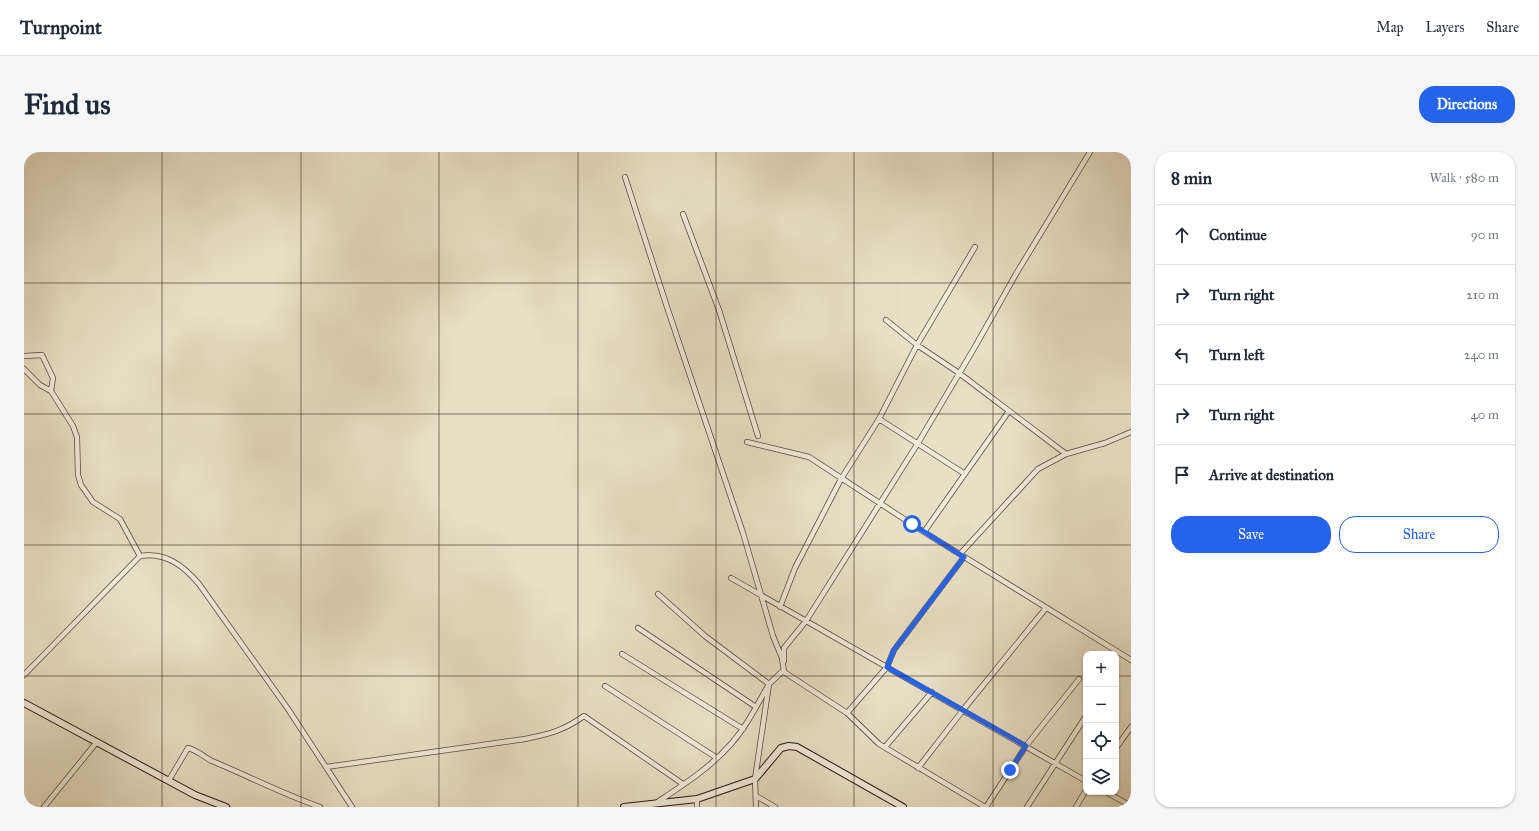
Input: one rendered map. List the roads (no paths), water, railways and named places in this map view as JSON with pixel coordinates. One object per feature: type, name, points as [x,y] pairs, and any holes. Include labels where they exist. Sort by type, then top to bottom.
[{"type":"main road","points":[[24,703],[195,795],[226,807]]},
{"type":"main road","points":[[624,807],[651,806],[696,799],[755,779],[782,748],[789,746],[873,789],[903,807]]},
{"type":"street","points":[[784,672],[784,648],[806,621],[918,443],[1016,274],[1090,152]]},
{"type":"street","points":[[625,177],[666,308],[743,533],[773,636],[782,658],[784,672],[847,713],[879,744],[986,807],[1026,746],[1079,679]]},
{"type":"street","points":[[682,214],[719,310],[758,436]]},
{"type":"street","points":[[780,607],[795,568],[841,479],[879,420],[917,345],[975,246]]},
{"type":"street","points":[[886,320],[917,345],[959,373],[1066,454]]},
{"type":"street","points":[[24,356],[42,355],[53,378],[51,391]]},
{"type":"street","points":[[24,369],[40,385],[51,391],[74,426],[78,437],[78,475],[80,485],[93,502],[120,519],[140,556]]},
{"type":"street","points":[[924,532],[1009,411]]},
{"type":"street","points":[[879,420],[918,443],[965,474]]},
{"type":"street","points":[[960,554],[1038,469],[1066,454],[1105,443],[1131,432]]},
{"type":"street","points":[[747,442],[809,457],[924,532],[1131,660]]},
{"type":"street","points":[[24,675],[140,556],[157,555],[165,557],[182,566],[191,574],[288,709],[352,807]]},
{"type":"street","points":[[847,713],[887,667],[894,650],[964,557]]},
{"type":"street","points":[[731,578],[1083,778]]},
{"type":"street","points":[[658,594],[705,636],[769,684]]},
{"type":"street","points":[[918,768],[962,710],[1046,608]]},
{"type":"street","points":[[638,628],[756,707]]},
{"type":"street","points":[[622,654],[743,729]]},
{"type":"street","points":[[651,806],[701,773],[717,758],[743,729],[769,684],[784,672]]},
{"type":"street","points":[[756,807],[755,779],[769,684]]},
{"type":"street","points":[[605,686],[717,758]]},
{"type":"street","points":[[885,747],[932,692]]},
{"type":"street","points":[[326,767],[554,734],[584,716],[683,784]]},
{"type":"street","points":[[1027,807],[1083,721]]},
{"type":"street","points":[[1119,744],[1131,727]]},
{"type":"street","points":[[44,807],[96,743]]},
{"type":"street","points":[[169,780],[188,748],[193,749],[207,759],[296,799],[320,807]]},
{"type":"street","points":[[1076,807],[1083,795]]},
{"type":"street","points":[[1111,795],[1131,806]]},
{"type":"street","points":[[756,796],[775,807]]},
{"type":"street","points":[[696,799],[697,807]]}]
